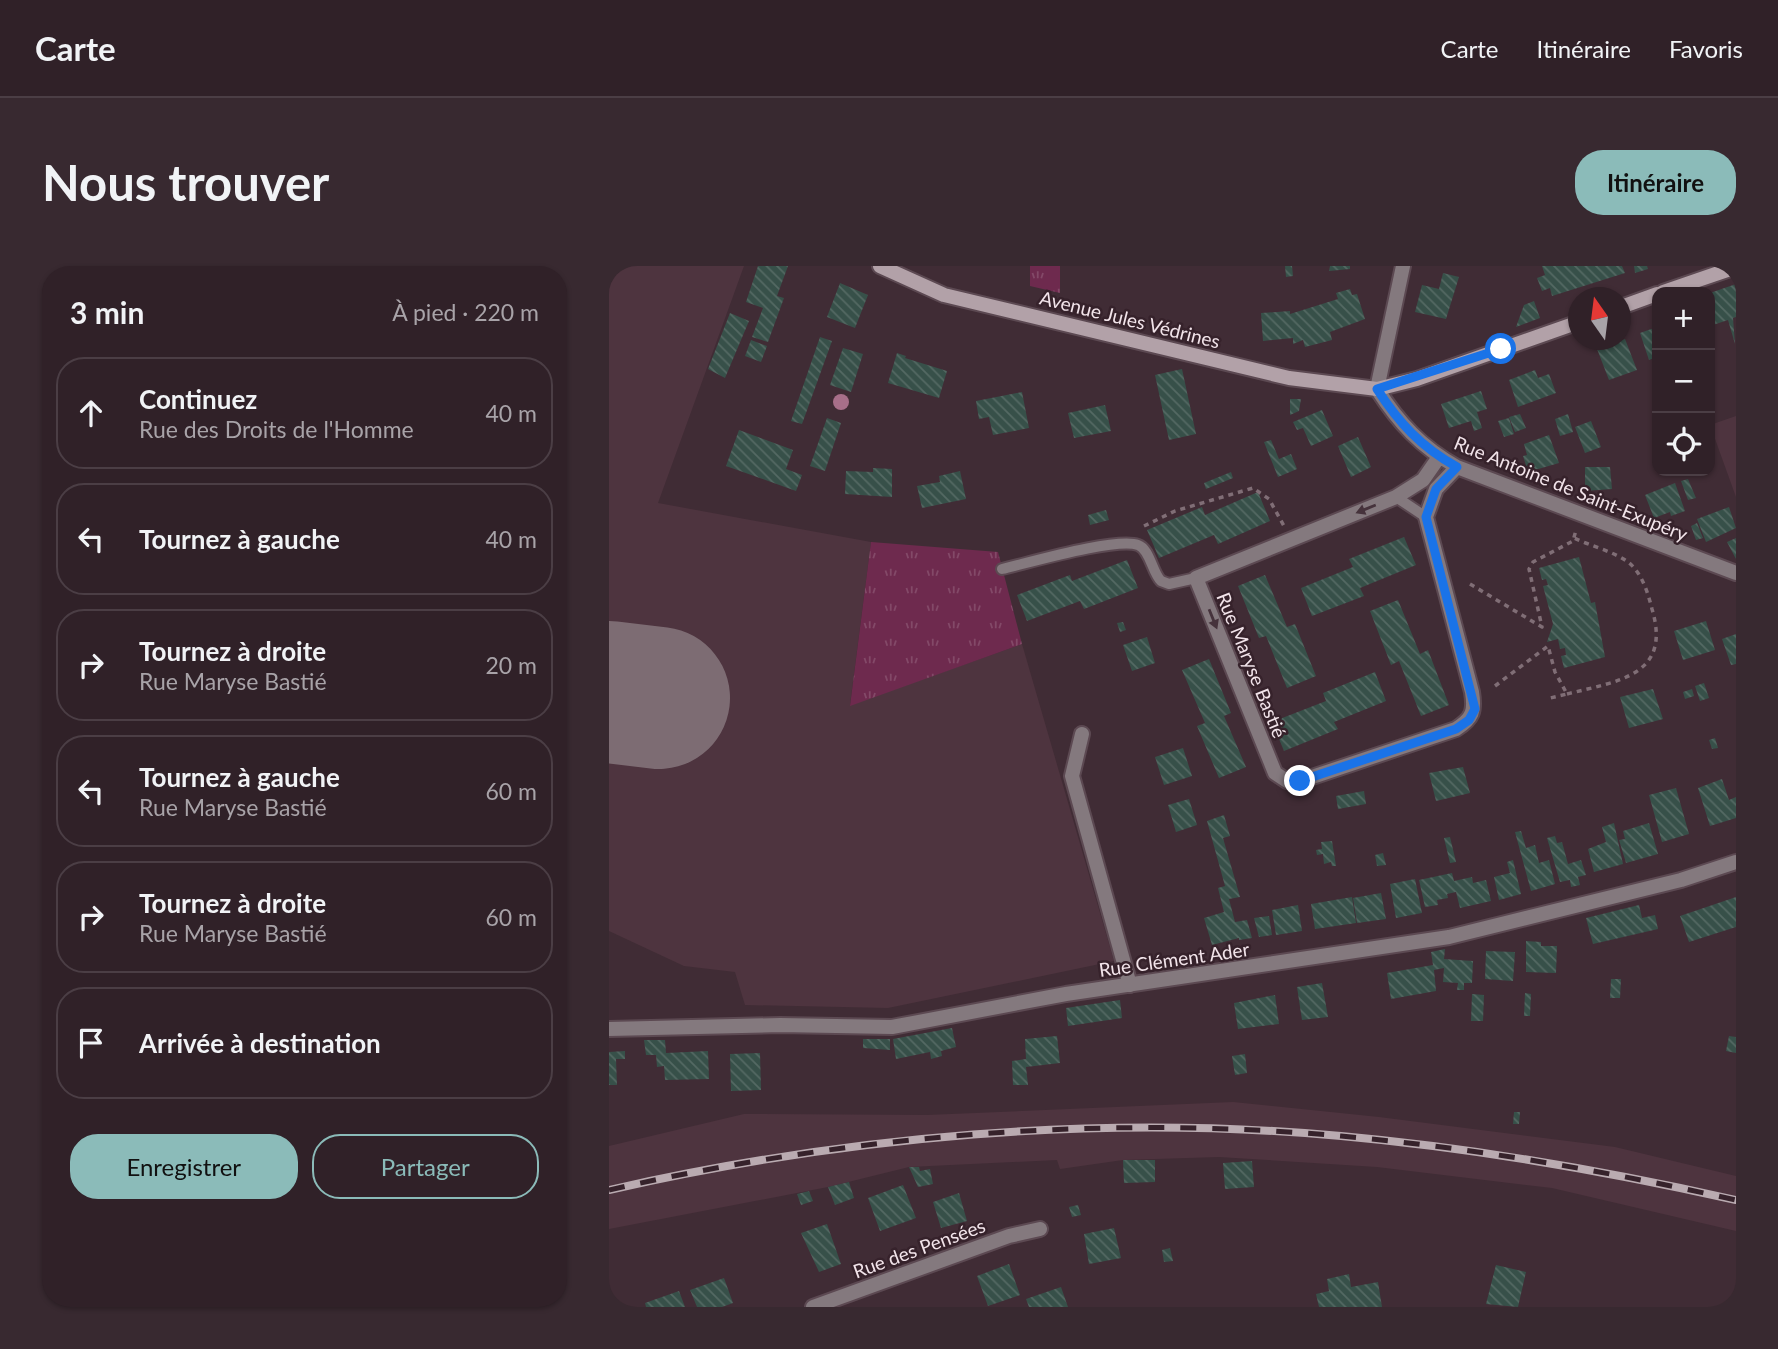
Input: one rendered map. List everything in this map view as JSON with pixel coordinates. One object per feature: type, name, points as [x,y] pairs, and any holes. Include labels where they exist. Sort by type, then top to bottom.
[{"type":"main road","name":"Avenue Jules Védrines","points":[[880,266],[944,295],[1289,378],[1377,389]]},
{"type":"main road","points":[[1678,287],[1736,267]]},
{"type":"main road","points":[[1631,303],[1652,296]]},
{"type":"main road","points":[[1377,389],[1417,379],[1568,326]]},
{"type":"street","points":[[1377,389],[1403,266]]},
{"type":"street","name":"Rue Antoine de Saint-Exupéry","points":[[1377,389],[1401,426],[1439,457],[1457,467],[1736,573]]},
{"type":"street","name":"Rue Maryse Bastié","points":[[1426,517],[1475,709],[1469,720],[1456,729],[1300,781],[1287,781],[1275,773],[1196,578],[1395,497],[1423,480],[1439,457]]},
{"type":"street","points":[[1426,517],[1436,489],[1457,467]]},
{"type":"street","points":[[1082,734],[1072,776],[1130,985]]},
{"type":"street","name":"Rue Clément Ader","points":[[609,1029],[780,1025],[891,1027],[1130,985],[1450,937],[1681,880],[1736,862]]},
{"type":"street","name":"Rue des Pensées","points":[[813,1307],[1010,1236],[1040,1229]]},
{"type":"lane","points":[[1395,497],[1426,517]]},
{"type":"lane","points":[[1002,569],[1111,545],[1136,544],[1144,550],[1161,581],[1169,584],[1196,578]]},
{"type":"path","points":[[1144,526],[1175,512],[1253,488],[1269,499],[1287,530]]},
{"type":"path","points":[[1469,584],[1542,626],[1529,569],[1533,562],[1574,538],[1577,529]]},
{"type":"path","points":[[1546,699],[1632,675],[1651,660],[1658,637],[1646,588],[1631,565],[1574,538]]},
{"type":"path","points":[[1495,686],[1548,646],[1555,672],[1567,694]]},
{"type":"shaded area","points":[[609,266],[744,266],[658,503],[871,542],[850,705],[1022,644],[1114,961],[888,1008],[745,1005],[735,972],[684,966],[609,931]]},
{"type":"shaded area","points":[[1736,416],[1736,497],[1715,439],[1715,423]]},
{"type":"shaded area","points":[[1233,1102],[1379,1117],[1615,1147],[1736,1176],[1736,1231],[1552,1188],[1377,1167],[1219,1157],[1123,1160],[1060,1169],[1057,1160],[909,1167],[828,1187],[609,1229],[609,1146],[744,1114],[927,1115]]},
{"type":"green space","points":[[1030,266],[1060,266],[1060,293],[1030,286]]},
{"type":"green space","points":[[871,542],[998,552],[1022,644],[850,706]]},
{"type":"building","points":[[758,266],[788,266],[777,296],[784,298],[768,342],[752,337],[763,308],[746,302]]},
{"type":"building","points":[[1285,266],[1292,266],[1293,276],[1286,277]]},
{"type":"building","points":[[1330,266],[1350,266],[1350,269],[1329,271]]},
{"type":"building","points":[[1542,266],[1622,266],[1625,273],[1581,287],[1568,287],[1568,291],[1552,296],[1550,288],[1542,291],[1537,278],[1545,275]]},
{"type":"building","points":[[1634,266],[1647,266],[1648,269],[1635,273]]},
{"type":"building","points":[[1443,273],[1459,277],[1446,319],[1415,312],[1422,285],[1439,289]]},
{"type":"building","points":[[840,283],[868,295],[855,328],[827,317]]},
{"type":"building","points":[[1736,284],[1736,317],[1733,318],[1735,344],[1728,320],[1715,324],[1715,291]]},
{"type":"building","points":[[1350,289],[1352,295],[1357,294],[1365,319],[1330,332],[1332,340],[1305,347],[1303,340],[1293,344],[1293,338],[1263,341],[1261,313],[1290,311],[1290,314],[1338,299],[1336,293]]},
{"type":"building","points":[[1534,301],[1540,318],[1516,327],[1524,305]]},
{"type":"building","points":[[730,313],[749,321],[725,378],[708,369]]},
{"type":"building","points":[[1652,329],[1652,359],[1649,360],[1640,333]]},
{"type":"building","points":[[820,337],[832,341],[802,424],[791,421]]},
{"type":"building","points":[[751,340],[767,346],[761,362],[745,356]]},
{"type":"building","points":[[843,348],[863,354],[851,392],[830,385]]},
{"type":"building","points":[[1597,350],[1629,350],[1637,370],[1609,380]]},
{"type":"building","points":[[897,353],[947,371],[939,398],[888,383]]},
{"type":"building","points":[[1182,369],[1196,434],[1169,440],[1155,375]]},
{"type":"building","points":[[1535,370],[1538,378],[1549,374],[1556,393],[1518,407],[1509,380]]},
{"type":"building","points":[[1481,391],[1487,409],[1477,412],[1482,428],[1474,431],[1471,421],[1449,428],[1441,404]]},
{"type":"building","points":[[1022,392],[1029,428],[993,435],[989,417],[979,419],[976,401]]},
{"type":"building","points":[[1290,399],[1301,399],[1299,411],[1290,415]]},
{"type":"building","points":[[1105,405],[1111,431],[1074,438],[1068,413]]},
{"type":"building","points":[[1322,410],[1333,436],[1311,446],[1303,428],[1297,430],[1293,422]]},
{"type":"building","points":[[1520,414],[1526,428],[1515,432],[1509,417]]},
{"type":"building","points":[[1568,414],[1573,432],[1560,436],[1555,419]]},
{"type":"building","points":[[827,418],[841,423],[825,471],[810,466]]},
{"type":"building","points":[[1509,418],[1514,434],[1504,437],[1498,421]]},
{"type":"building","points":[[1591,421],[1601,447],[1585,453],[1575,427]]},
{"type":"building","points":[[739,430],[793,450],[786,469],[802,475],[796,491],[726,466]]},
{"type":"building","points":[[1549,435],[1559,463],[1528,472],[1523,456],[1527,455],[1524,444]]},
{"type":"building","points":[[1358,437],[1371,467],[1351,477],[1338,446]]},
{"type":"building","points":[[1271,440],[1279,459],[1291,454],[1297,469],[1278,477],[1264,442]]},
{"type":"building","points":[[1585,467],[1610,467],[1612,489],[1585,491]]},
{"type":"building","points":[[873,468],[892,469],[892,497],[845,494],[846,471],[873,472]]},
{"type":"building","points":[[960,471],[966,499],[922,508],[917,486],[940,482],[939,476]]},
{"type":"building","points":[[1231,472],[1233,478],[1206,489],[1204,483]]},
{"type":"building","points":[[1688,479],[1696,498],[1688,500],[1681,481]]},
{"type":"building","points":[[1675,483],[1685,511],[1671,516],[1670,512],[1654,518],[1645,495]]},
{"type":"building","points":[[1258,492],[1270,521],[1218,544],[1214,535],[1159,558],[1147,530],[1202,507],[1205,515]]},
{"type":"building","points":[[1729,507],[1736,528],[1706,542],[1697,519]]},
{"type":"building","points":[[1106,510],[1109,520],[1090,525],[1088,515]]},
{"type":"building","points":[[1697,523],[1703,538],[1696,540],[1691,526]]},
{"type":"building","points":[[1404,537],[1416,565],[1360,588],[1364,596],[1312,616],[1301,588],[1353,567],[1349,559]]},
{"type":"building","points":[[1736,538],[1736,559],[1727,542]]},
{"type":"building","points":[[1579,557],[1591,603],[1595,602],[1605,657],[1564,668],[1561,656],[1566,655],[1565,648],[1560,649],[1558,639],[1547,642],[1553,624],[1543,586],[1548,585],[1546,579],[1542,580],[1539,568]]},
{"type":"building","points":[[1127,560],[1138,588],[1084,609],[1080,601],[1027,621],[1017,595],[1070,575],[1072,581]]},
{"type":"building","points":[[1265,575],[1287,627],[1295,624],[1316,676],[1287,688],[1266,636],[1259,638],[1238,586]]},
{"type":"building","points":[[1398,600],[1420,654],[1428,650],[1449,705],[1421,716],[1399,661],[1391,665],[1370,611]]},
{"type":"building","points":[[1706,621],[1715,650],[1683,660],[1674,631]]},
{"type":"building","points":[[1123,622],[1126,630],[1120,632],[1117,623]]},
{"type":"building","points":[[1736,634],[1736,664],[1731,665],[1722,639]]},
{"type":"building","points":[[1147,637],[1155,663],[1132,671],[1123,645]]},
{"type":"building","points":[[1209,659],[1231,713],[1224,716],[1246,767],[1219,778],[1197,726],[1205,723],[1182,670]]},
{"type":"building","points":[[1375,672],[1386,701],[1334,722],[1338,729],[1284,751],[1272,722],[1326,701],[1323,693]]},
{"type":"building","points":[[1704,683],[1709,698],[1700,701],[1695,686]]},
{"type":"building","points":[[1653,689],[1663,719],[1629,728],[1620,697]]},
{"type":"building","points":[[1692,689],[1694,696],[1685,699],[1683,692]]},
{"type":"building","points":[[1715,738],[1718,748],[1712,749],[1709,740]]},
{"type":"building","points":[[1183,748],[1192,776],[1164,785],[1155,757]]},
{"type":"building","points":[[1463,767],[1470,793],[1436,801],[1429,773]]},
{"type":"building","points":[[1722,779],[1729,800],[1736,797],[1736,818],[1710,826],[1698,788]]},
{"type":"building","points":[[1676,788],[1689,834],[1662,842],[1649,795]]},
{"type":"building","points":[[1364,791],[1366,804],[1338,809],[1336,796]]},
{"type":"building","points":[[1189,799],[1197,825],[1176,832],[1168,805]]},
{"type":"building","points":[[1224,815],[1230,836],[1223,838],[1240,897],[1229,899],[1235,922],[1247,920],[1252,938],[1239,938],[1212,945],[1204,918],[1224,912],[1218,888],[1225,886],[1207,821]]},
{"type":"building","points":[[1614,823],[1623,864],[1594,872],[1588,849],[1606,842],[1602,827]]},
{"type":"building","points":[[1649,823],[1658,854],[1626,863],[1619,840],[1625,839],[1623,831]]},
{"type":"building","points":[[1521,831],[1526,848],[1535,845],[1539,863],[1549,860],[1555,884],[1531,891],[1515,832]]},
{"type":"building","points":[[1555,836],[1557,843],[1562,842],[1568,864],[1581,860],[1586,875],[1578,877],[1580,885],[1571,887],[1570,880],[1560,882],[1547,838]]},
{"type":"building","points":[[1450,837],[1456,862],[1450,863],[1444,838]]},
{"type":"building","points":[[1332,841],[1336,866],[1332,866],[1331,862],[1324,864],[1323,854],[1317,855],[1316,850],[1322,849],[1321,842]]},
{"type":"building","points":[[1383,853],[1386,865],[1377,866],[1375,855]]},
{"type":"building","points":[[1513,860],[1521,894],[1499,900],[1494,877],[1510,873],[1507,862]]},
{"type":"building","points":[[1452,873],[1454,881],[1472,877],[1473,883],[1486,880],[1491,901],[1460,908],[1456,892],[1447,894],[1448,898],[1437,900],[1438,905],[1425,907],[1419,880]]},
{"type":"building","points":[[1415,879],[1422,913],[1396,918],[1390,884]]},
{"type":"building","points":[[1381,893],[1386,919],[1357,923],[1353,898]]},
{"type":"building","points":[[1352,897],[1356,923],[1315,929],[1311,904]]},
{"type":"building","points":[[1736,897],[1736,927],[1689,942],[1680,916]]},
{"type":"building","points":[[1298,905],[1302,931],[1276,935],[1272,910]]},
{"type":"building","points":[[1639,905],[1642,918],[1655,915],[1658,929],[1593,944],[1586,918]]},
{"type":"building","points":[[1269,916],[1272,935],[1259,937],[1254,918]]},
{"type":"building","points":[[1526,941],[1541,942],[1541,946],[1557,946],[1556,973],[1526,972]]},
{"type":"building","points":[[1445,949],[1444,959],[1473,961],[1472,983],[1464,983],[1464,990],[1457,990],[1458,983],[1443,982],[1444,968],[1434,970],[1436,991],[1391,999],[1387,973],[1433,965],[1431,952]]},
{"type":"building","points":[[1486,951],[1515,952],[1513,981],[1485,979]]},
{"type":"building","points":[[1611,979],[1621,979],[1620,998],[1610,998]]},
{"type":"building","points":[[1322,983],[1328,1017],[1302,1020],[1297,987]]},
{"type":"building","points":[[1525,993],[1531,994],[1530,1016],[1524,1016]]},
{"type":"building","points":[[1472,994],[1484,995],[1483,1021],[1471,1021]]},
{"type":"building","points":[[1275,995],[1279,1024],[1238,1029],[1234,1003]]},
{"type":"building","points":[[1120,1000],[1122,1018],[1068,1026],[1066,1008]]},
{"type":"building","points":[[952,1028],[956,1047],[941,1051],[942,1056],[931,1059],[930,1052],[896,1059],[893,1039]]},
{"type":"building","points":[[1057,1036],[1060,1063],[1026,1067],[1028,1085],[1013,1085],[1012,1061],[1026,1059],[1025,1039]]},
{"type":"building","points":[[1729,1036],[1736,1037],[1736,1053],[1726,1051]]},
{"type":"building","points":[[863,1039],[890,1039],[890,1050],[863,1048]]},
{"type":"building","points":[[644,1040],[665,1040],[666,1053],[708,1051],[709,1079],[665,1080],[664,1066],[657,1067],[656,1055],[646,1055]]},
{"type":"building","points":[[625,1051],[625,1059],[616,1059],[617,1085],[609,1085],[609,1052]]},
{"type":"building","points":[[760,1053],[761,1090],[731,1091],[730,1054]]},
{"type":"building","points":[[1245,1054],[1247,1073],[1235,1075],[1232,1056]]},
{"type":"building","points":[[1514,1112],[1520,1112],[1519,1124],[1513,1124]]},
{"type":"building","points":[[1123,1160],[1155,1160],[1155,1182],[1124,1183]]},
{"type":"building","points":[[1252,1161],[1254,1187],[1225,1189],[1223,1163]]},
{"type":"building","points":[[909,1167],[919,1167],[920,1171],[930,1169],[933,1184],[918,1187]]},
{"type":"building","points":[[849,1182],[854,1198],[835,1205],[828,1187]]},
{"type":"building","points":[[903,1185],[916,1218],[880,1231],[868,1198]]},
{"type":"building","points":[[809,1191],[813,1201],[801,1205],[797,1194]]},
{"type":"building","points":[[959,1193],[967,1221],[941,1228],[933,1202]]},
{"type":"building","points":[[1078,1205],[1081,1215],[1072,1217],[1069,1207]]},
{"type":"building","points":[[827,1224],[841,1264],[819,1272],[801,1233]]},
{"type":"building","points":[[1114,1228],[1121,1258],[1089,1264],[1084,1234]]},
{"type":"building","points":[[1170,1248],[1173,1261],[1164,1262],[1162,1250]]},
{"type":"building","points":[[1009,1264],[1020,1295],[988,1306],[977,1276]]},
{"type":"building","points":[[1496,1265],[1526,1272],[1518,1307],[1486,1304]]},
{"type":"building","points":[[1349,1274],[1351,1287],[1378,1282],[1382,1307],[1319,1307],[1316,1294],[1329,1291],[1327,1279]]},
{"type":"building","points":[[724,1278],[733,1303],[722,1307],[697,1307],[690,1290]]},
{"type":"building","points":[[1061,1287],[1068,1307],[1029,1307],[1026,1299]]},
{"type":"building","points":[[679,1291],[685,1307],[646,1307],[645,1303]]},
{"type":"runway","points":[[609,692],[659,698]]},
{"type":"railway","points":[[609,1190],[699,1171],[881,1143],[1066,1129],[1158,1128],[1341,1136],[1441,1147],[1589,1170],[1736,1200]]},
{"type":"route","points":[[1300,781],[1456,729],[1469,720],[1475,709],[1426,517],[1436,489],[1457,467],[1428,450],[1401,426],[1377,389],[1417,379],[1501,349]]}]
